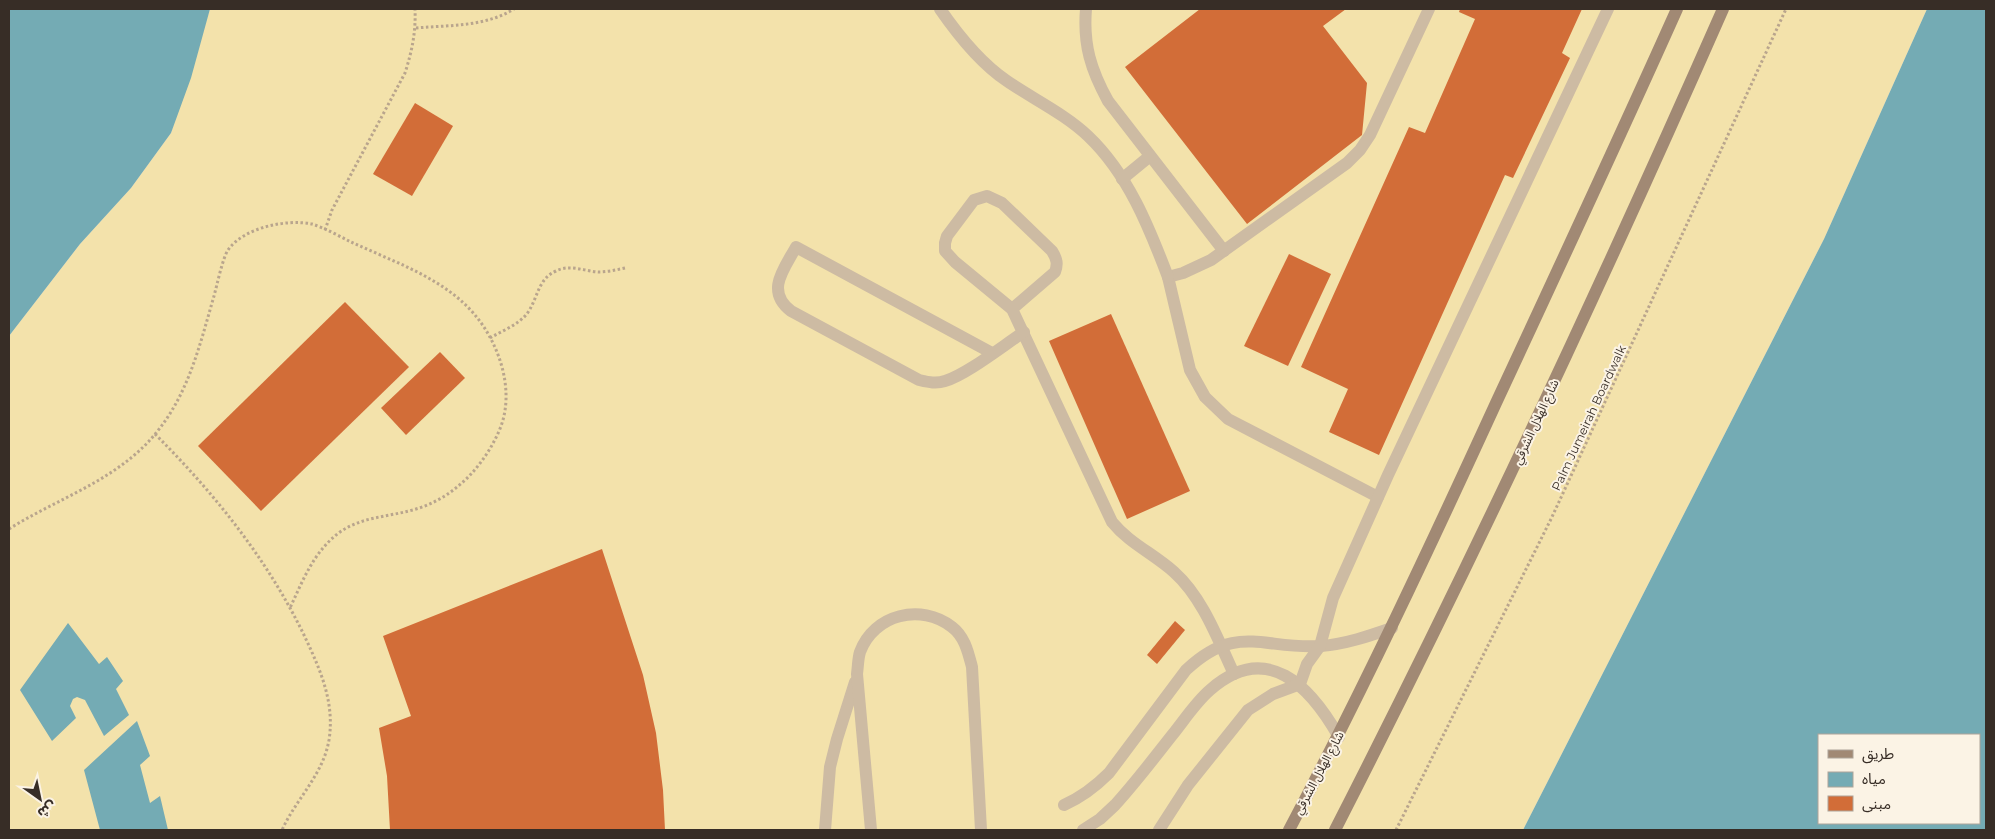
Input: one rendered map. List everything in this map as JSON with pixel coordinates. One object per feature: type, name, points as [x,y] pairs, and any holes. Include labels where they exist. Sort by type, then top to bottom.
[{"type":"main road","name":"شارع الهلال الشرقي","points":[[1289,830],[1339,737],[1392,628],[1677,9]]},
{"type":"main road","name":"شارع الهلال الشرقي","points":[[1336,830],[1504,491],[1587,313],[1723,9]]},
{"type":"street","points":[[940,9],[974,52],[1005,80],[1088,136],[1110,161],[1150,231],[1168,277],[1190,370],[1205,397],[1215,409],[1240,427],[1378,497]]},
{"type":"street","points":[[1086,9],[1085,34],[1088,58],[1096,80],[1108,101],[1224,251]]},
{"type":"street","points":[[1168,277],[1198,267],[1224,251],[1347,163],[1360,150],[1378,119],[1429,9]]},
{"type":"street","points":[[1300,684],[1307,664],[1320,646],[1333,598],[1378,497],[1608,9]]},
{"type":"street","points":[[1122,179],[1150,156]]},
{"type":"street","points":[[1012,309],[1055,272],[1057,265],[1056,257],[1002,203],[995,198],[980,197],[969,204],[947,236],[945,243],[946,251],[955,262],[1012,309],[1112,522],[1127,538],[1176,573],[1190,590],[1234,674]]},
{"type":"street","points":[[992,353],[796,247],[779,278],[777,288],[779,297],[791,311],[919,380],[933,383],[944,382],[956,377],[1024,332]]},
{"type":"street","points":[[825,830],[830,767],[857,674],[860,652],[871,633],[889,619],[911,613],[934,616],[953,627],[967,645],[972,667],[981,830]]},
{"type":"street","points":[[1064,805],[1082,797],[1109,773],[1186,670],[1199,658],[1220,646],[1245,640],[1320,646],[1356,640],[1392,628]]},
{"type":"street","points":[[1083,830],[1116,805],[1209,690],[1234,674],[1262,669],[1276,671],[1288,676],[1300,684],[1321,709],[1339,737]]},
{"type":"street","points":[[857,674],[871,830]]},
{"type":"street","points":[[1159,830],[1188,785],[1248,710],[1273,694],[1300,684]]},
{"type":"path","points":[[325,230],[332,210],[405,73],[412,53],[416,28],[415,9]]},
{"type":"path","points":[[416,28],[478,23],[503,16],[514,9]]},
{"type":"path","name":"Palm Jumeirah Boardwalk","points":[[1396,830],[1552,517],[1662,283],[1786,9]]},
{"type":"path","points":[[9,530],[27,518],[111,473],[134,455],[155,434],[172,411],[186,385],[197,357],[228,250],[253,232],[268,226],[299,222],[314,225],[440,284],[458,298],[474,314],[490,338],[502,364],[505,385],[505,407],[500,428],[488,451],[475,470],[458,486],[440,500],[416,509],[374,517],[356,523],[340,532],[318,554],[290,608]]},
{"type":"path","points":[[490,338],[518,322],[526,314],[546,277],[555,271],[564,268],[599,272],[625,268]]},
{"type":"path","points":[[155,434],[188,467],[246,539],[290,608],[323,679],[329,700],[331,721],[329,742],[313,782],[300,798],[282,830]]},
{"type":"sand","points":[[210,9],[1927,9],[1824,239],[1523,830],[9,830],[9,336],[80,244],[131,188],[171,133]]},
{"type":"water","points":[[9,9],[210,9],[191,78],[171,133],[131,188],[80,244],[9,336]]},
{"type":"water","points":[[1927,9],[1986,9],[1986,830],[1523,830],[1824,239]]},
{"type":"water","points":[[68,623],[99,664],[107,657],[123,681],[116,689],[129,715],[104,736],[85,700],[77,697],[73,699],[70,706],[76,718],[52,741],[20,690]]},
{"type":"water","points":[[137,721],[150,756],[140,765],[150,803],[160,796],[168,830],[100,830],[84,770]]},
{"type":"building","points":[[1200,9],[1346,9],[1323,26],[1367,83],[1362,135],[1247,224],[1125,67]]},
{"type":"building","points":[[1460,9],[1582,9],[1562,53],[1570,58],[1513,178],[1505,175],[1379,455],[1329,432],[1348,389],[1301,367],[1409,127],[1425,133],[1475,19],[1459,12]]},
{"type":"building","points":[[415,103],[453,126],[412,196],[373,174]]},
{"type":"building","points":[[1289,254],[1331,274],[1288,366],[1244,346]]},
{"type":"building","points":[[345,302],[409,367],[261,511],[198,446]]},
{"type":"building","points":[[1111,314],[1190,491],[1127,519],[1049,341]]},
{"type":"building","points":[[440,352],[465,378],[406,435],[381,408]]},
{"type":"building","points":[[602,549],[643,675],[656,733],[663,790],[665,830],[390,830],[387,776],[379,728],[411,716],[383,636]]},
{"type":"building","points":[[1175,621],[1185,630],[1157,664],[1147,655]]}]
